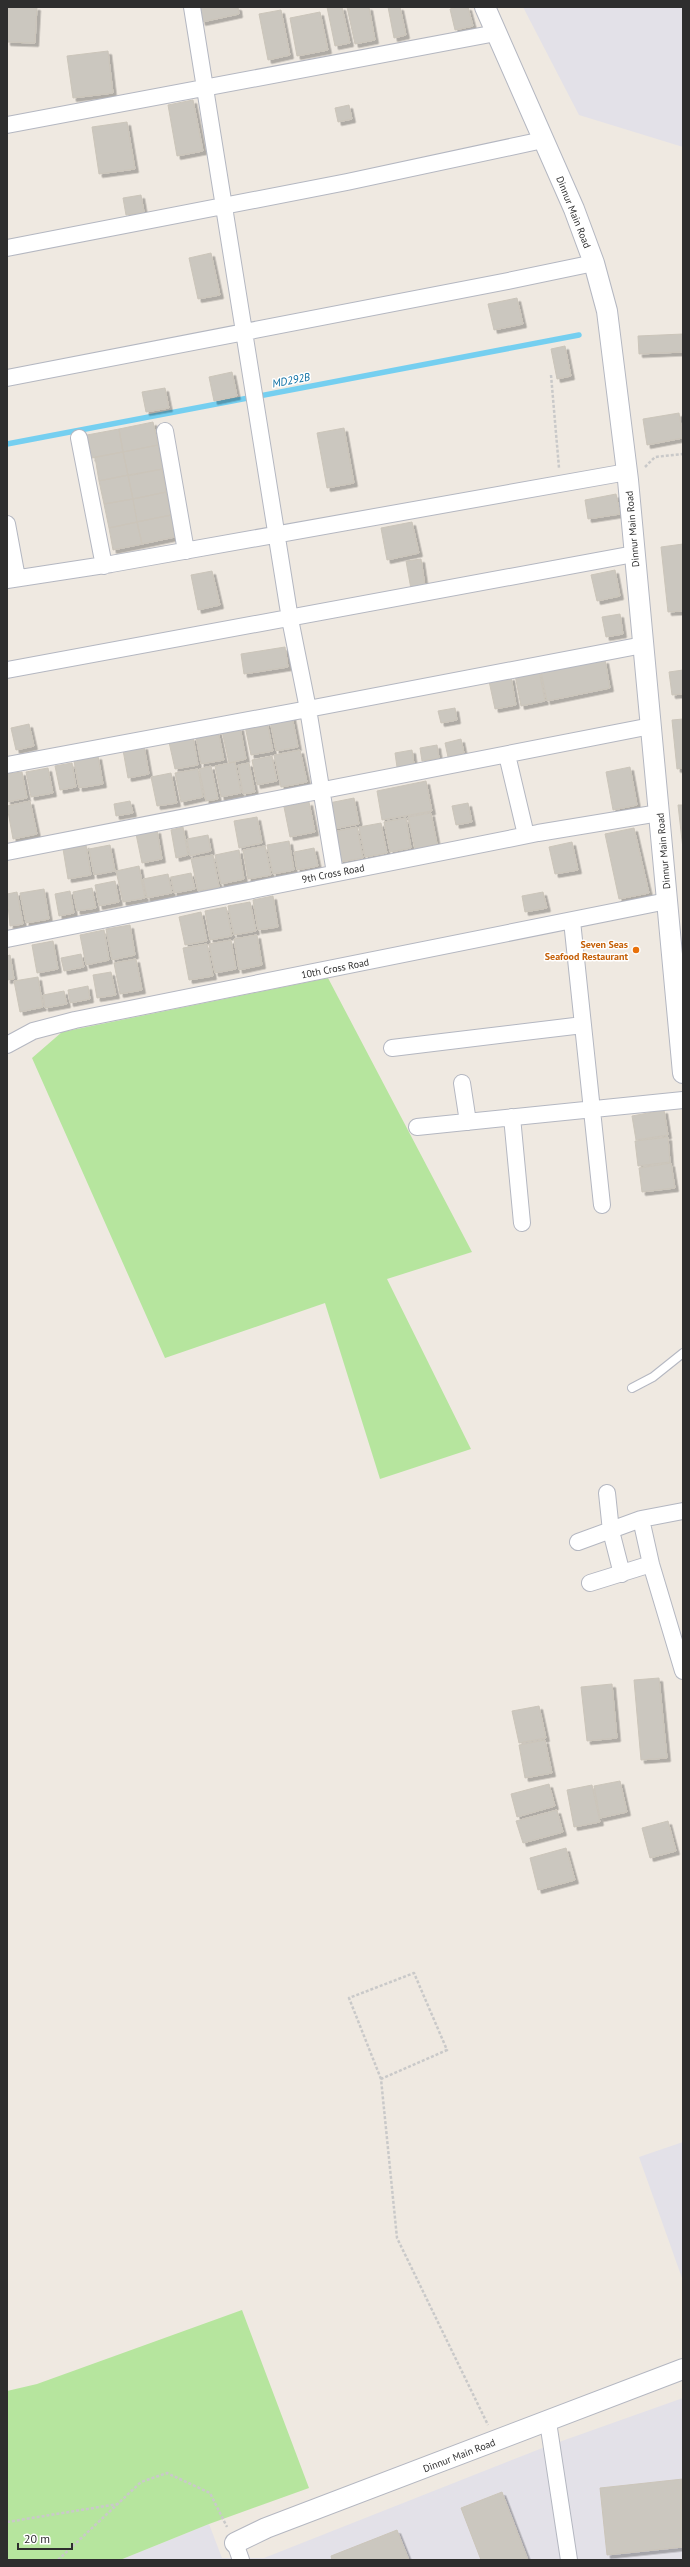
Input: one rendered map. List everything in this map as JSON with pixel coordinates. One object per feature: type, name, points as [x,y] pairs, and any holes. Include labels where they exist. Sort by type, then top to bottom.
[{"type":"street","points":[[192,7],[290,618],[308,709],[335,873]]},
{"type":"street","name":"Dinnur Main Road","points":[[485,7],[574,209],[594,262],[607,311],[627,472],[683,1074]]},
{"type":"street","points":[[7,125],[496,33]]},
{"type":"street","points":[[7,248],[224,206],[543,140]]},
{"type":"street","points":[[7,378],[244,333],[594,262]]},
{"type":"street","points":[[165,431],[186,551]]},
{"type":"street","points":[[79,438],[104,566]]},
{"type":"street","points":[[7,524],[12,579],[104,566],[627,472]]},
{"type":"street","points":[[7,670],[634,554]]},
{"type":"street","points":[[7,765],[643,645]]},
{"type":"street","points":[[7,852],[651,726]]},
{"type":"street","points":[[507,755],[526,835]]},
{"type":"street","name":"9th Cross Road","points":[[7,939],[526,835],[659,813]]},
{"type":"street","name":"10th Cross Road","points":[[7,1045],[33,1031],[75,1020],[667,901]]},
{"type":"street","points":[[572,921],[602,1205]]},
{"type":"street","points":[[392,1048],[583,1024]]},
{"type":"street","points":[[462,1083],[468,1122]]},
{"type":"street","points":[[417,1127],[683,1100]]},
{"type":"street","points":[[512,1117],[522,1223]]},
{"type":"street","points":[[606,1493],[611,1530],[622,1574]]},
{"type":"street","points":[[578,1542],[641,1520],[683,1511]]},
{"type":"street","points":[[641,1520],[651,1564],[683,1671]]},
{"type":"street","points":[[590,1583],[651,1564]]},
{"type":"street","name":"Dinnur Main Road","points":[[238,2552],[266,2528],[683,2371]]},
{"type":"street","points":[[548,2422],[568,2560]]},
{"type":"lane","points":[[632,1388],[653,1377],[683,1353]]},
{"type":"path","points":[[550,375],[561,484]]},
{"type":"path","points":[[627,472],[642,469],[655,458],[683,454]]},
{"type":"path","points":[[381,2079],[447,2050],[414,1973],[349,1998],[381,2079],[397,2238],[496,2441]]},
{"type":"path","points":[[58,2560],[141,2482],[167,2473],[210,2493],[238,2552]]},
{"type":"path","points":[[7,2522],[118,2504]]},
{"type":"shaded area","points":[[523,7],[683,7],[683,147],[579,115]]},
{"type":"shaded area","points":[[683,2142],[683,2281],[639,2157]]},
{"type":"shaded area","points":[[683,2398],[683,2560],[120,2560],[209,2524],[222,2558],[264,2558],[545,2447]]},
{"type":"green space","points":[[328,978],[472,1252],[387,1279],[471,1449],[380,1479],[325,1303],[165,1358],[32,1058],[62,1032]]},
{"type":"green space","points":[[242,2310],[309,2488],[209,2524],[120,2560],[7,2560],[7,2391],[37,2384]]},
{"type":"building","points":[[7,7],[37,7],[35,43],[7,42]]},
{"type":"building","points":[[199,7],[238,7],[239,14],[202,22]]},
{"type":"building","points":[[327,7],[342,7],[350,43],[335,46]]},
{"type":"building","points":[[347,7],[369,7],[375,40],[355,44]]},
{"type":"building","points":[[388,7],[400,7],[406,35],[394,38]]},
{"type":"building","points":[[468,7],[473,26],[455,30],[450,9]]},
{"type":"building","points":[[281,10],[290,55],[268,60],[259,14]]},
{"type":"building","points":[[320,12],[328,50],[297,56],[290,18]]},
{"type":"building","points":[[108,51],[113,93],[73,98],[67,56]]},
{"type":"building","points":[[193,100],[203,151],[177,156],[168,105]]},
{"type":"building","points":[[349,105],[352,119],[338,122],[335,108]]},
{"type":"building","points":[[127,122],[135,169],[99,174],[92,127]]},
{"type":"building","points":[[141,195],[144,212],[126,215],[123,198]]},
{"type":"building","points":[[211,253],[220,295],[198,299],[189,258]]},
{"type":"building","points":[[517,298],[523,324],[494,330],[488,304]]},
{"type":"building","points":[[683,334],[683,352],[639,354],[638,336]]},
{"type":"building","points":[[565,346],[571,376],[557,379],[551,349]]},
{"type":"building","points":[[232,372],[237,396],[214,401],[209,377]]},
{"type":"building","points":[[165,388],[169,408],[146,412],[142,392]]},
{"type":"building","points":[[679,413],[683,438],[647,445],[643,419]]},
{"type":"building","points":[[153,422],[158,445],[123,452],[119,429]]},
{"type":"building","points":[[344,428],[354,483],[327,488],[317,433]]},
{"type":"building","points":[[119,429],[123,452],[92,458],[87,435]]},
{"type":"building","points":[[158,445],[163,469],[128,475],[123,452]]},
{"type":"building","points":[[123,452],[128,475],[99,481],[95,457]]},
{"type":"building","points":[[162,469],[166,492],[133,499],[128,476]]},
{"type":"building","points":[[128,475],[133,499],[104,504],[99,481]]},
{"type":"building","points":[[166,492],[171,515],[137,522],[133,499]]},
{"type":"building","points":[[616,494],[620,514],[588,519],[585,500]]},
{"type":"building","points":[[133,499],[137,522],[109,528],[104,504]]},
{"type":"building","points":[[171,515],[175,537],[142,544],[137,522]]},
{"type":"building","points":[[137,522],[142,544],[113,550],[109,528]]},
{"type":"building","points":[[412,522],[419,553],[387,560],[381,528]]},
{"type":"building","points":[[683,544],[683,611],[668,612],[661,547]]},
{"type":"building","points":[[421,559],[425,586],[411,589],[406,561]]},
{"type":"building","points":[[615,570],[620,596],[597,601],[591,575]]},
{"type":"building","points":[[212,571],[220,605],[198,610],[191,575]]},
{"type":"building","points":[[620,614],[623,634],[606,637],[602,617]]},
{"type":"building","points":[[285,647],[288,667],[244,674],[241,654]]},
{"type":"building","points":[[605,660],[610,688],[547,701],[541,672]]},
{"type":"building","points":[[539,670],[545,701],[521,706],[515,675]]},
{"type":"building","points":[[683,670],[683,694],[672,695],[669,672]]},
{"type":"building","points":[[511,677],[516,705],[495,709],[489,681]]},
{"type":"building","points":[[455,708],[457,720],[441,723],[438,711]]},
{"type":"building","points":[[292,716],[298,747],[276,751],[270,720]]},
{"type":"building","points":[[683,719],[683,768],[677,769],[672,720]]},
{"type":"building","points":[[267,722],[273,751],[251,755],[245,726]]},
{"type":"building","points":[[29,724],[34,746],[16,750],[11,728]]},
{"type":"building","points":[[240,727],[246,759],[229,763],[222,731]]},
{"type":"building","points":[[218,731],[224,760],[201,764],[196,736]]},
{"type":"building","points":[[193,737],[198,765],[175,769],[169,742]]},
{"type":"building","points":[[461,739],[464,753],[448,757],[445,743]]},
{"type":"building","points":[[437,745],[439,758],[422,761],[420,748]]},
{"type":"building","points":[[144,746],[149,774],[128,778],[123,750]]},
{"type":"building","points":[[300,750],[307,782],[281,787],[274,755]]},
{"type":"building","points":[[412,750],[414,764],[397,767],[395,753]]},
{"type":"building","points":[[98,756],[103,784],[79,788],[74,761]]},
{"type":"building","points":[[272,756],[277,781],[257,785],[252,760]]},
{"type":"building","points":[[235,762],[241,793],[221,797],[215,766]]},
{"type":"building","points":[[72,763],[76,787],[60,790],[55,766]]},
{"type":"building","points":[[249,763],[255,792],[243,794],[238,765]]},
{"type":"building","points":[[211,766],[218,799],[206,801],[199,769]]},
{"type":"building","points":[[630,767],[637,805],[613,810],[606,772]]},
{"type":"building","points":[[48,768],[53,793],[31,797],[26,772]]},
{"type":"building","points":[[198,769],[203,797],[181,802],[175,773]]},
{"type":"building","points":[[22,772],[27,798],[7,802],[7,774]]},
{"type":"building","points":[[171,773],[177,803],[157,806],[151,777]]},
{"type":"building","points":[[426,781],[432,811],[382,820],[377,791]]},
{"type":"building","points":[[354,798],[359,824],[334,829],[329,803]]},
{"type":"building","points":[[30,801],[37,834],[13,839],[7,806]]},
{"type":"building","points":[[130,801],[133,813],[116,816],[114,804]]},
{"type":"building","points":[[309,802],[315,832],[290,837],[284,807]]},
{"type":"building","points":[[468,803],[472,822],[456,825],[452,806]]},
{"type":"building","points":[[678,805],[683,805],[683,849]]},
{"type":"building","points":[[431,813],[437,844],[415,849],[408,817]]},
{"type":"building","points":[[257,817],[262,843],[239,848],[234,821]]},
{"type":"building","points":[[406,818],[411,848],[390,852],[384,822]]},
{"type":"building","points":[[381,823],[387,853],[365,857],[359,827]]},
{"type":"building","points":[[183,827],[188,855],[176,858],[171,830]]},
{"type":"building","points":[[357,827],[363,858],[340,862],[333,832]]},
{"type":"building","points":[[634,828],[649,893],[619,899],[605,834]]},
{"type":"building","points":[[157,830],[162,859],[142,863],[136,834]]},
{"type":"building","points":[[208,835],[211,851],[190,856],[187,839]]},
{"type":"building","points":[[289,841],[294,870],[273,874],[267,845]]},
{"type":"building","points":[[572,842],[578,870],[555,874],[549,847]]},
{"type":"building","points":[[86,845],[91,875],[68,879],[63,849]]},
{"type":"building","points":[[110,845],[115,871],[94,875],[89,849]]},
{"type":"building","points":[[265,846],[271,875],[248,879],[243,850]]},
{"type":"building","points":[[314,848],[318,866],[297,870],[294,852]]},
{"type":"building","points":[[239,850],[244,879],[221,884],[215,855]]},
{"type":"building","points":[[213,855],[219,887],[198,891],[191,859]]},
{"type":"building","points":[[139,866],[145,898],[123,902],[116,871]]},
{"type":"building","points":[[191,873],[195,889],[174,893],[171,877]]},
{"type":"building","points":[[168,874],[172,893],[147,898],[143,879]]},
{"type":"building","points":[[115,881],[119,902],[99,906],[95,885]]},
{"type":"building","points":[[92,888],[96,908],[77,911],[73,892]]},
{"type":"building","points":[[44,889],[49,919],[26,923],[20,893]]},
{"type":"building","points":[[70,891],[74,913],[59,916],[55,894]]},
{"type":"building","points":[[17,892],[23,924],[10,926],[7,894]]},
{"type":"building","points":[[543,892],[547,908],[525,912],[522,896]]},
{"type":"building","points":[[273,896],[278,927],[258,930],[253,900]]},
{"type":"building","points":[[250,902],[256,931],[234,935],[228,906]]},
{"type":"building","points":[[226,907],[232,936],[210,940],[205,911]]},
{"type":"building","points":[[201,912],[207,941],[185,945],[179,917]]},
{"type":"building","points":[[130,925],[135,955],[112,960],[106,929]]},
{"type":"building","points":[[104,930],[109,960],[86,965],[80,935]]},
{"type":"building","points":[[257,935],[262,965],[239,970],[234,939]]},
{"type":"building","points":[[231,940],[236,969],[215,973],[209,944]]},
{"type":"building","points":[[53,941],[58,969],[37,973],[32,945]]},
{"type":"building","points":[[207,944],[213,976],[189,980],[183,948]]},
{"type":"building","points":[[81,954],[84,967],[64,971],[61,958]]},
{"type":"building","points":[[10,955],[14,979],[7,980],[7,956]]},
{"type":"building","points":[[136,959],[142,990],[120,994],[114,963]]},
{"type":"building","points":[[111,972],[116,995],[97,998],[93,975]]},
{"type":"building","points":[[38,977],[43,1007],[20,1012],[14,981]]},
{"type":"building","points":[[88,986],[90,999],[70,1003],[68,990]]},
{"type":"building","points":[[64,991],[67,1004],[45,1008],[43,995]]},
{"type":"building","points":[[664,1110],[668,1135],[636,1140],[632,1116]]},
{"type":"building","points":[[668,1137],[670,1162],[638,1166],[635,1141]]},
{"type":"building","points":[[671,1163],[675,1188],[642,1192],[639,1168]]},
{"type":"building","points":[[659,1678],[667,1758],[641,1760],[634,1680]]},
{"type":"building","points":[[612,1684],[617,1738],[587,1741],[581,1687]]},
{"type":"building","points":[[539,1706],[546,1738],[519,1743],[512,1711]]},
{"type":"building","points":[[545,1740],[552,1773],[525,1778],[519,1745]]},
{"type":"building","points":[[620,1781],[627,1812],[600,1818],[594,1786]]},
{"type":"building","points":[[549,1784],[555,1806],[517,1817],[511,1794]]},
{"type":"building","points":[[592,1785],[600,1822],[574,1827],[567,1790]]},
{"type":"building","points":[[557,1810],[563,1832],[523,1843],[516,1821]]},
{"type":"building","points":[[668,1821],[676,1851],[650,1858],[642,1828]]},
{"type":"building","points":[[566,1848],[575,1880],[538,1890],[530,1858]]},
{"type":"building","points":[[683,2479],[683,2547],[607,2555],[600,2488]]},
{"type":"building","points":[[502,2492],[528,2560],[481,2560],[461,2508]]},
{"type":"building","points":[[397,2530],[409,2560],[332,2560],[331,2556]]},
{"type":"waterway","name":"MD292B","points":[[7,444],[579,335]]},
{"type":"place","name":"Seven Seas Seafood Restaurant","points":[[636,950]]}]
